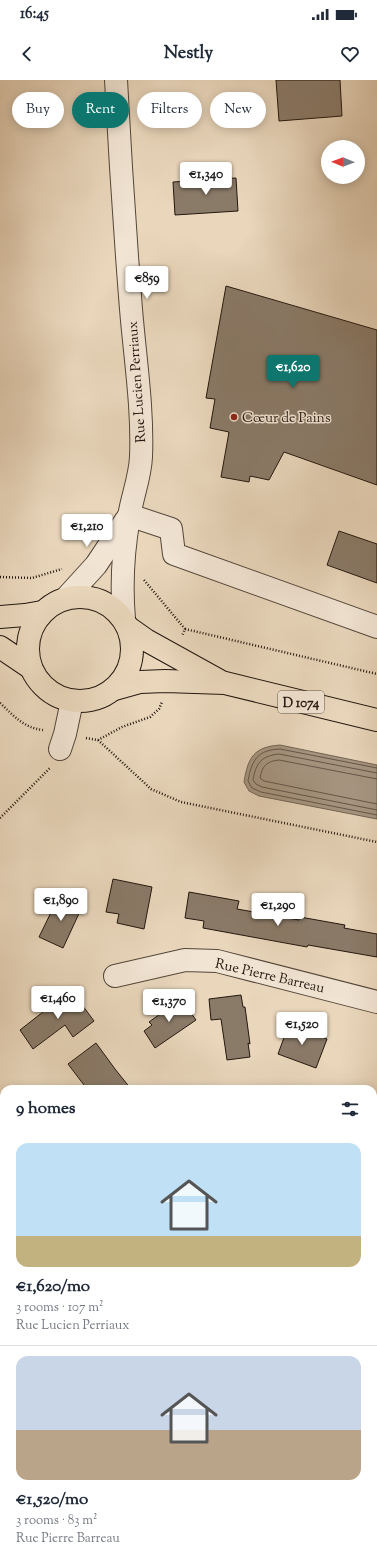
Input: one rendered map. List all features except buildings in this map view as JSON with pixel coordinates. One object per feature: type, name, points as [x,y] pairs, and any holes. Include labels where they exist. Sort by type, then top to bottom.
[{"type":"main road","points":[[83,596],[99,599],[112,607],[126,623],[133,644],[132,661],[125,676],[115,689],[102,697],[87,701],[72,701],[59,697],[47,690],[38,680],[31,668],[27,648],[32,629],[42,612],[53,603],[66,598],[83,596]]},
{"type":"main road","points":[[0,616],[25,615],[42,612]]},
{"type":"main road","name":"D 1074","points":[[126,623],[146,640],[225,683]]},
{"type":"main road","points":[[0,647],[31,668]]},
{"type":"main road","name":"D 1074","points":[[115,689],[140,682],[165,681],[225,683],[377,720]]},
{"type":"street","name":"Rue Lucien Perriaux","points":[[116,80],[130,301],[140,414],[141,458],[137,488],[129,515],[122,572],[126,623]]},
{"type":"street","name":"Rue Lucien Perriaux","points":[[66,598],[96,565],[129,515]]},
{"type":"street","points":[[129,515],[171,529],[174,554],[377,627]]},
{"type":"street","points":[[62,742],[72,701]]},
{"type":"street","name":"Rue Pierre Barreau","points":[[115,976],[186,960],[217,961],[377,1002]]},
{"type":"path","points":[[0,577],[32,578],[64,568]]},
{"type":"path","points":[[122,572],[136,573],[144,580],[185,630],[377,674]]},
{"type":"path","points":[[173,655],[185,630]]},
{"type":"path","points":[[0,703],[16,718],[32,729],[62,742],[98,740],[122,727],[150,717],[159,709],[164,697],[165,681]]},
{"type":"path","points":[[98,740],[151,789],[181,802],[377,842]]},
{"type":"path","points":[[0,818],[50,768],[62,742]]},
{"type":"water","points":[[280,745],[377,765],[377,819],[259,796],[249,791],[244,782],[250,760],[258,751],[264,748]]},
{"type":"place","name":"Cœur de Pains","points":[[234,417]]}]
